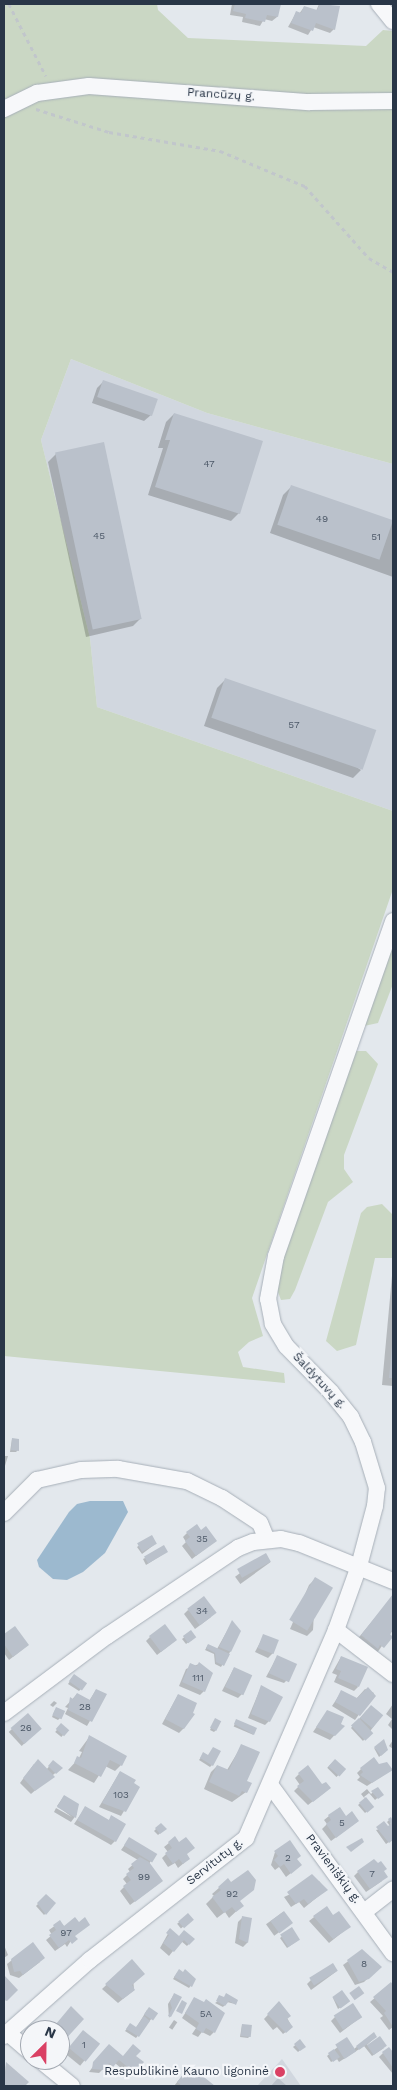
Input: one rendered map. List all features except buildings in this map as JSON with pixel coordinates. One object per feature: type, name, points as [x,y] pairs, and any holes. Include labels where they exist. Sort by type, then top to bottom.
[{"type":"street","points":[[379,4],[393,21]]},
{"type":"street","name":"Prancūzų g.","points":[[4,109],[24,98],[49,90],[89,86],[309,102],[393,102]]},
{"type":"street","name":"Šaldytuvų g.","points":[[359,1566],[375,1506],[376,1488],[366,1450],[346,1411],[286,1346],[273,1324],[268,1299],[276,1256],[393,922]]},
{"type":"street","points":[[4,1514],[37,1480],[81,1470],[118,1469],[187,1482],[222,1498],[260,1523],[266,1538]]},
{"type":"street","points":[[4,1713],[107,1636],[238,1548],[266,1538],[299,1543],[393,1581]]},
{"type":"street","name":"Servitutų g.","points":[[6,2035],[90,1960],[246,1838],[271,1786],[336,1630],[359,1566]]},
{"type":"street","points":[[336,1630],[393,1674]]},
{"type":"street","name":"Pravieniškių g.","points":[[271,1786],[393,1953]]},
{"type":"street","points":[[364,1912],[393,1889]]},
{"type":"street","points":[[6,2035],[20,2045]]},
{"type":"street","points":[[52,2070],[72,2086]]},
{"type":"path","points":[[9,4],[22,34],[38,56],[49,90]]},
{"type":"path","points":[[24,98],[39,111],[71,123],[220,151],[305,186],[369,258],[393,272]]},
{"type":"shaded area","points":[[71,359],[207,413],[393,464],[393,811],[97,707],[90,638],[41,440]]},
{"type":"shaded area","name":"Respublikinė Kauno ligoninė","points":[[282,2059],[301,2086],[257,2086]]},
{"type":"green space","points":[[4,4],[157,4],[158,10],[188,38],[366,46],[383,30],[393,31],[393,464],[207,413],[71,359],[41,440],[90,638],[97,707],[393,811],[393,889],[252,1298],[263,1336],[249,1342],[238,1352],[243,1367],[284,1373],[285,1383],[4,1356]]},
{"type":"green space","points":[[393,945],[393,984],[378,1023],[364,1026]]},
{"type":"green space","points":[[355,1051],[366,1051],[378,1064],[344,1155],[344,1169],[353,1182],[328,1202],[295,1290],[290,1299],[281,1300],[276,1287],[280,1265]]},
{"type":"green space","points":[[382,1204],[393,1215],[393,1258],[375,1258],[356,1345],[337,1351],[326,1341],[361,1213],[367,1207]]},
{"type":"water","points":[[90,1501],[123,1501],[128,1512],[105,1553],[83,1572],[67,1580],[53,1579],[39,1567],[37,1560],[69,1512],[77,1504]]},
{"type":"place","name":"Respublikinė Kauno ligoninė","points":[[280,2072]]}]
